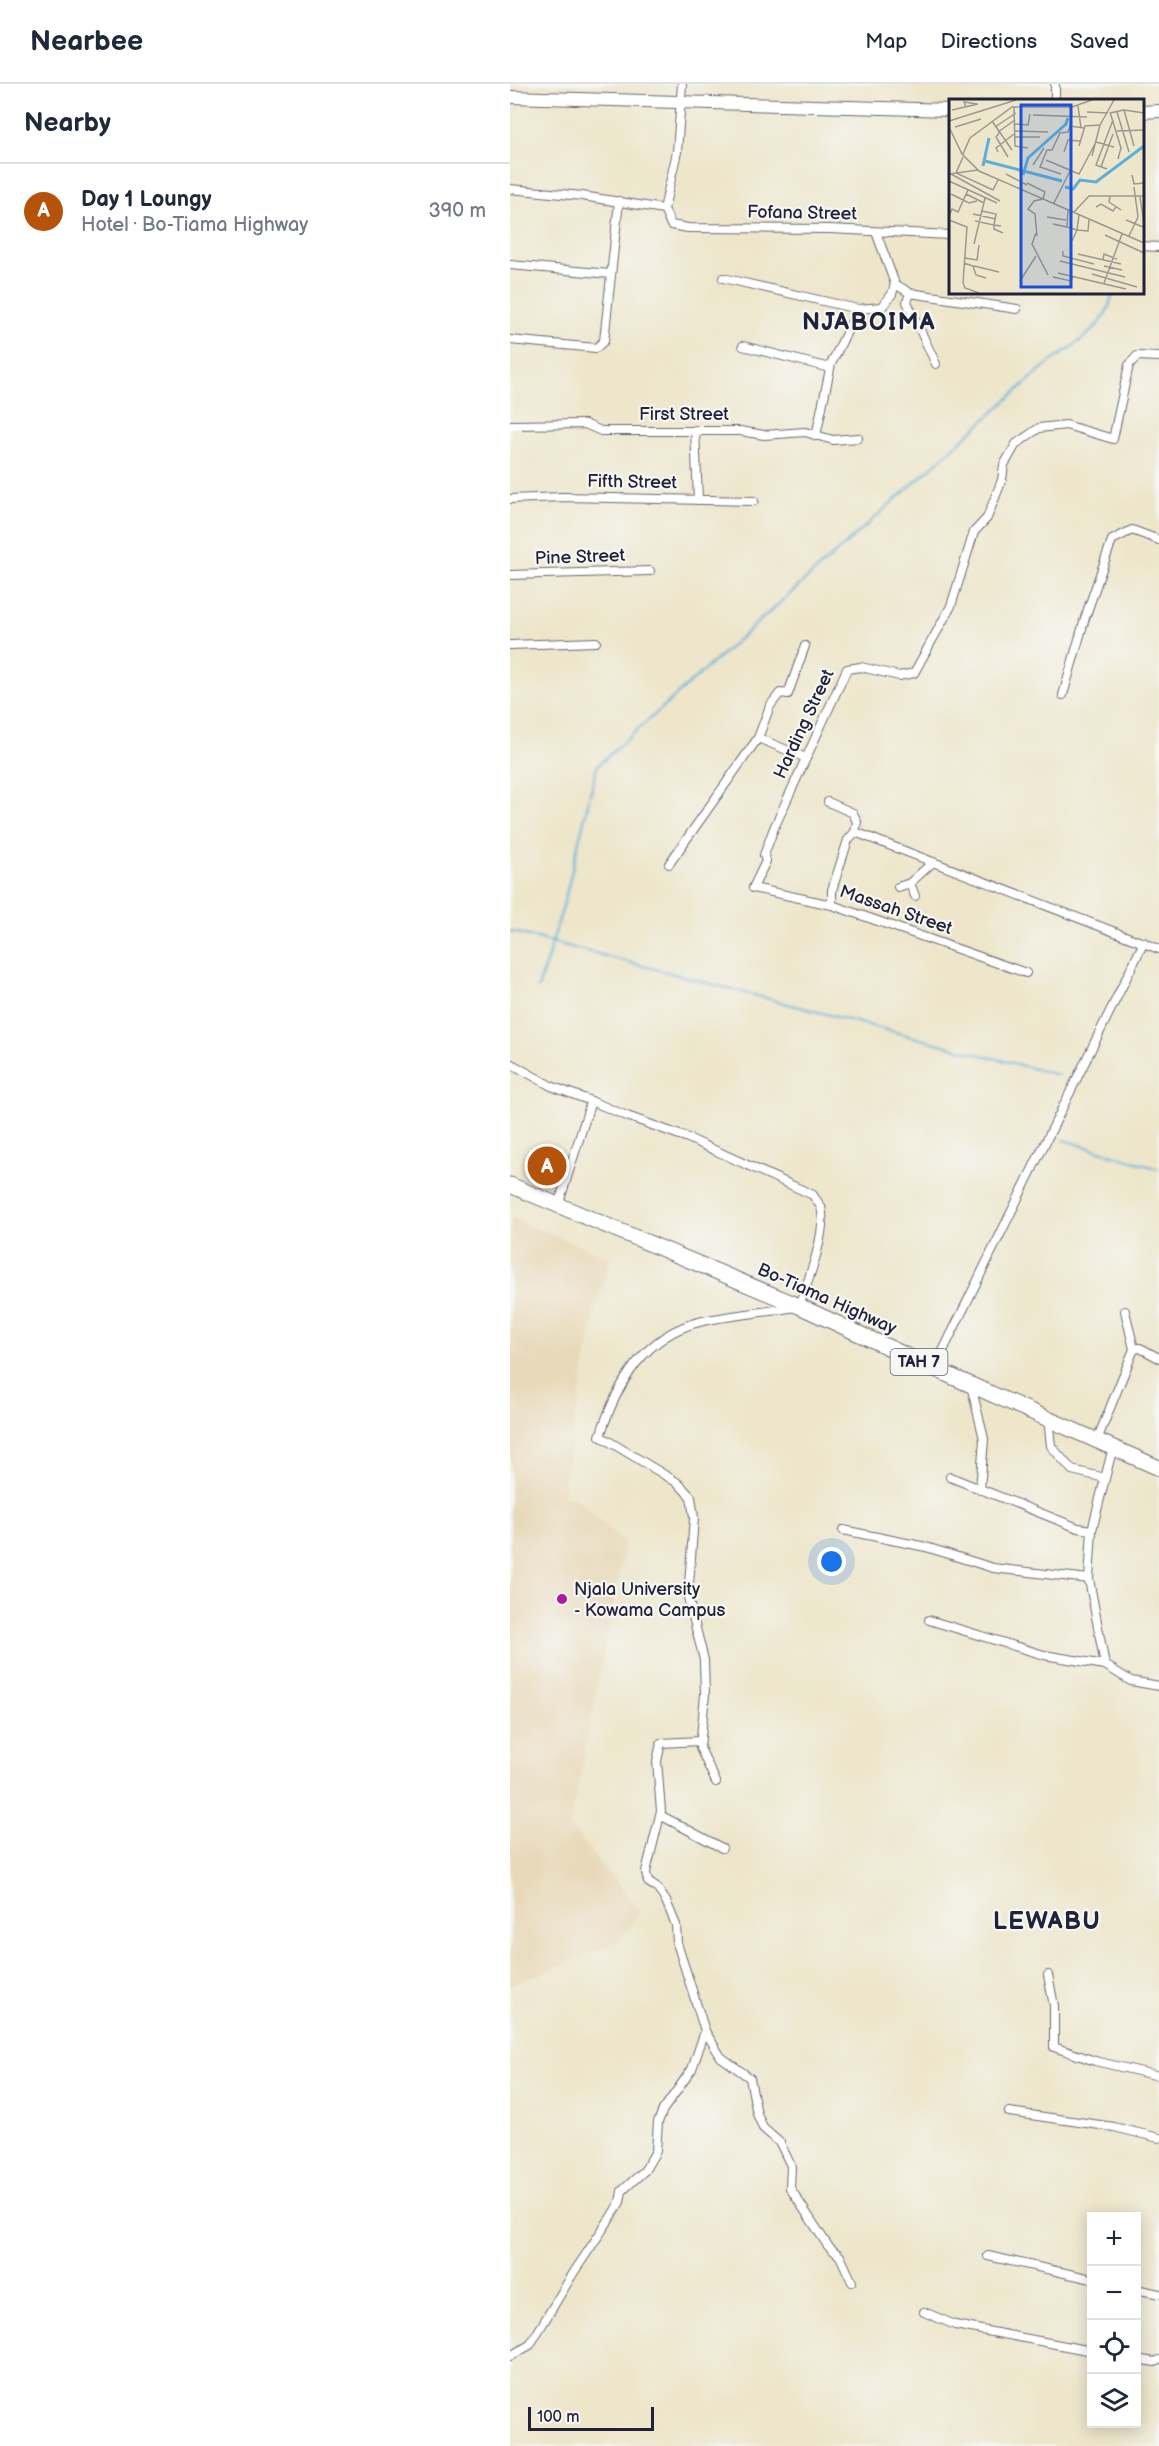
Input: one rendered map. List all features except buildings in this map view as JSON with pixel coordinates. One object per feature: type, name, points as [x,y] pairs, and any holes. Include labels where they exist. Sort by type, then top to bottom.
[{"type":"highway","name":"Bo-Tiama Highway","points":[[510,1185],[799,1306],[934,1369],[1159,1468]]},
{"type":"street","points":[[510,189],[620,201],[664,209],[677,152],[682,84]]},
{"type":"street","points":[[510,97],[949,110]]},
{"type":"street","points":[[1144,112],[1159,111]]},
{"type":"street","points":[[510,340],[596,348],[604,341],[620,201]]},
{"type":"street","name":"Fofana Street","points":[[664,209],[671,225],[688,228],[876,231],[949,236]]},
{"type":"street","points":[[723,278],[858,309],[882,307],[892,294],[895,284],[876,231]]},
{"type":"street","points":[[1144,246],[1159,247]]},
{"type":"street","points":[[510,265],[610,274]]},
{"type":"street","points":[[895,284],[910,293],[1017,309]]},
{"type":"street","points":[[910,293],[907,302],[936,364]]},
{"type":"street","points":[[816,436],[830,368],[858,309]]},
{"type":"street","points":[[743,346],[830,368]]},
{"type":"street","name":"Harding Street","points":[[753,888],[766,861],[764,855],[774,828],[848,669],[861,667],[899,676],[914,672],[951,606],[974,532],[987,518],[1002,480],[1004,465],[1016,444],[1040,428],[1065,424],[1113,439],[1129,364],[1137,356],[1159,357]]},
{"type":"street","name":"First Street","points":[[510,425],[585,424],[601,430],[741,431],[764,435],[806,432],[833,440],[858,438]]},
{"type":"street","points":[[695,430],[698,500]]},
{"type":"street","name":"Fifth Street","points":[[510,499],[563,497],[754,501]]},
{"type":"street","points":[[1063,695],[1085,618],[1112,540],[1132,530],[1159,540]]},
{"type":"street","name":"Pine Street","points":[[510,575],[650,571]]},
{"type":"street","points":[[510,645],[596,642]]},
{"type":"street","points":[[669,864],[758,738],[770,706],[780,693],[788,694],[805,646]]},
{"type":"street","points":[[758,738],[806,758]]},
{"type":"street","points":[[828,802],[853,813],[857,822],[855,832],[848,840],[832,890],[832,905]]},
{"type":"street","points":[[855,832],[1159,949]]},
{"type":"street","points":[[898,887],[910,883],[933,862]]},
{"type":"street","points":[[910,883],[915,896]]},
{"type":"street","name":"Massah Street","points":[[753,888],[832,905],[1026,973]]},
{"type":"street","points":[[934,1369],[1105,1017],[1144,942]]},
{"type":"street","points":[[510,1063],[550,1086],[688,1138],[813,1195],[821,1208],[820,1238],[814,1265],[799,1306],[702,1321],[671,1332],[647,1351],[622,1381],[600,1436],[678,1483],[691,1497],[694,1518],[688,1597],[704,1660],[705,1694],[700,1748],[716,1782]]},
{"type":"street","points":[[558,1206],[591,1101]]},
{"type":"street","points":[[1097,1440],[1134,1349],[1125,1311]]},
{"type":"street","points":[[1134,1349],[1140,1348],[1159,1358]]},
{"type":"street","points":[[971,1385],[984,1439],[980,1490]]},
{"type":"street","points":[[1048,1418],[1052,1446],[1072,1470],[1105,1478]]},
{"type":"street","points":[[1105,1665],[1089,1579],[1092,1530],[1113,1447]]},
{"type":"street","points":[[950,1477],[1078,1528],[1092,1530]]},
{"type":"street","points":[[843,1530],[926,1547],[993,1568],[1089,1579]]},
{"type":"street","points":[[929,1620],[1044,1655],[1105,1665],[1131,1681],[1159,1686]]},
{"type":"street","points":[[700,1741],[661,1743],[657,1761],[660,1815],[646,1872],[648,1882],[657,1888],[666,1901],[676,1925],[677,1943],[705,2031],[721,2057],[750,2078],[757,2114],[763,2128],[780,2143],[791,2166],[790,2188],[828,2246],[840,2256],[852,2282]]},
{"type":"street","points":[[660,1815],[722,1848]]},
{"type":"street","points":[[1048,1975],[1054,2006],[1054,2047],[1095,2061],[1159,2076]]},
{"type":"street","points":[[510,2356],[530,2345],[574,2272],[611,2217],[620,2202],[622,2192],[645,2170],[656,2151],[658,2122],[663,2110],[692,2069],[705,2031]]},
{"type":"street","points":[[1009,2112],[1114,2127],[1159,2138]]},
{"type":"street","points":[[988,2256],[1087,2278]]},
{"type":"street","points":[[1141,2290],[1159,2294]]},
{"type":"street","points":[[924,2312],[956,2325],[1087,2350]]},
{"type":"street","points":[[1141,2360],[1155,2362],[1159,2360]]},
{"type":"shaded area","name":"Njala University - Kowama Campus","points":[[510,1217],[611,1258],[595,1309],[562,1495],[577,1499],[625,1543],[570,1827],[640,1910],[620,1941],[510,1986]]},
{"type":"waterway","points":[[538,989],[564,903],[597,766],[1045,366],[1097,326],[1110,304],[1112,294]]},
{"type":"waterway","points":[[510,931],[1058,1075]]},
{"type":"waterway","points":[[1064,1140],[1159,1169]]},
{"type":"place","name":"Day 1 Loungy","points":[[547,1166]]},
{"type":"place","name":"Njala University - Kowama Campus","points":[[562,1599]]},
{"type":"district","name":"NJABOIMA","points":[[869,322]]},
{"type":"district","name":"LEWABU","points":[[1047,1921]]}]
